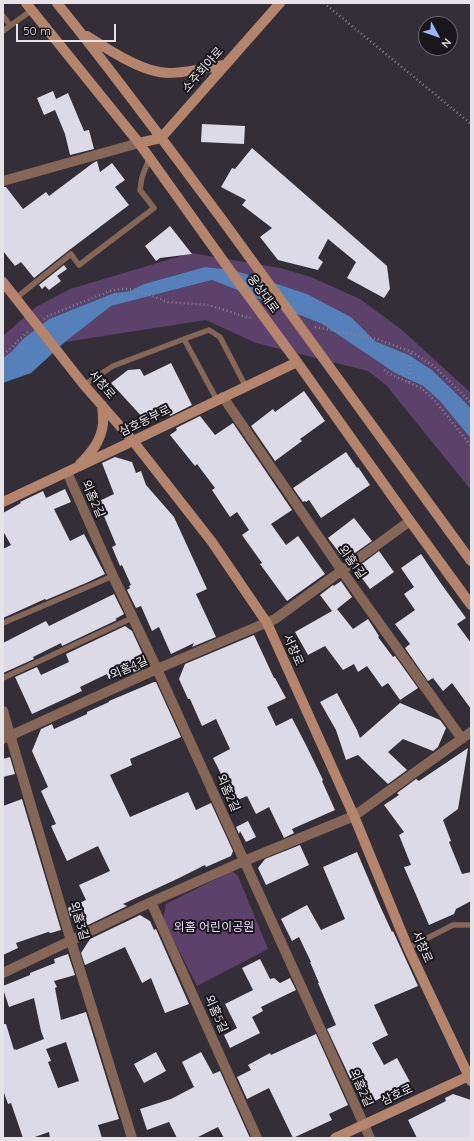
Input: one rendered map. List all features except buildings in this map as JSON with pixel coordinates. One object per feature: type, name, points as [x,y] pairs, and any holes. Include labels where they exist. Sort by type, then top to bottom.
[{"type":"street","name":"웅상대로","points":[[57,3],[81,32],[259,270],[471,561]]},
{"type":"street","name":"소주회야로","points":[[161,138],[280,3]]},
{"type":"street","name":"웅상대로","points":[[29,6],[139,143],[149,159],[298,362],[471,605]]},
{"type":"street","points":[[81,32],[112,52],[153,71],[173,72],[224,65]]},
{"type":"street","points":[[3,181],[161,138]]},
{"type":"street","name":"서창로","points":[[3,282],[82,382],[133,441],[212,542],[267,623],[354,816],[408,948],[470,1078]]},
{"type":"street","name":"삼호동부로","points":[[3,502],[298,362]]},
{"type":"street","name":"외홈1길","points":[[220,399],[462,739]]},
{"type":"street","points":[[71,471],[94,448],[100,437],[103,424],[102,405]]},
{"type":"street","name":"외홈2길","points":[[71,471],[113,576],[157,669],[370,1138]]},
{"type":"street","name":"외홈4길","points":[[7,737],[157,669],[267,623],[281,615],[410,521]]},
{"type":"street","name":"외홈3길","points":[[3,711],[7,737],[132,1138]]},
{"type":"street","points":[[3,973],[151,902],[244,861],[354,816],[471,732]]},
{"type":"street","name":"외홈5길","points":[[151,902],[257,1138]]},
{"type":"street","name":"삼호로","points":[[335,1138],[470,1078]]},
{"type":"lane","points":[[3,31],[29,6]]},
{"type":"lane","points":[[3,16],[10,25]]},
{"type":"lane","points":[[16,298],[71,254],[79,265],[154,208],[140,190],[142,177],[149,159]]},
{"type":"lane","points":[[82,382],[113,366],[208,330],[220,337],[246,386]]},
{"type":"lane","points":[[184,339],[220,399]]},
{"type":"lane","points":[[3,624],[113,576]]},
{"type":"lane","points":[[3,678],[132,618]]},
{"type":"lane","points":[[408,948],[453,925],[471,925]]},
{"type":"path","points":[[324,3],[471,124]]},
{"type":"path","points":[[43,320],[48,316],[110,291],[121,289],[133,289],[168,302],[209,305],[242,316],[258,319]]},
{"type":"path","points":[[313,326],[378,339],[410,353],[435,367],[471,403]]},
{"type":"path","points":[[3,354],[32,328]]},
{"type":"path","points":[[409,381],[410,353]]},
{"type":"path","points":[[384,370],[421,388],[436,402],[471,446]]},
{"type":"green space","points":[[191,253],[280,268],[311,277],[360,299],[402,330],[471,393],[471,409],[432,370],[409,355],[375,341],[351,317],[307,294],[233,270],[205,267],[144,284],[130,291],[114,293],[49,319],[23,339],[3,358],[3,336],[36,307],[70,289]]},
{"type":"green space","points":[[212,280],[322,324],[395,373],[423,386],[440,401],[471,439],[471,490],[386,385],[368,371],[256,343],[206,320],[65,342],[111,306]]},
{"type":"green space","name":"외홈 어린이공원","points":[[232,871],[238,876],[268,949],[197,986],[163,919],[166,904]]},
{"type":"water","points":[[205,267],[233,270],[307,294],[351,317],[375,341],[409,355],[432,370],[465,402],[471,409],[471,439],[440,401],[423,386],[395,373],[322,324],[212,280],[111,306],[65,342],[31,373],[3,383],[3,358],[23,339],[49,319],[114,293],[130,291],[144,284]]}]
